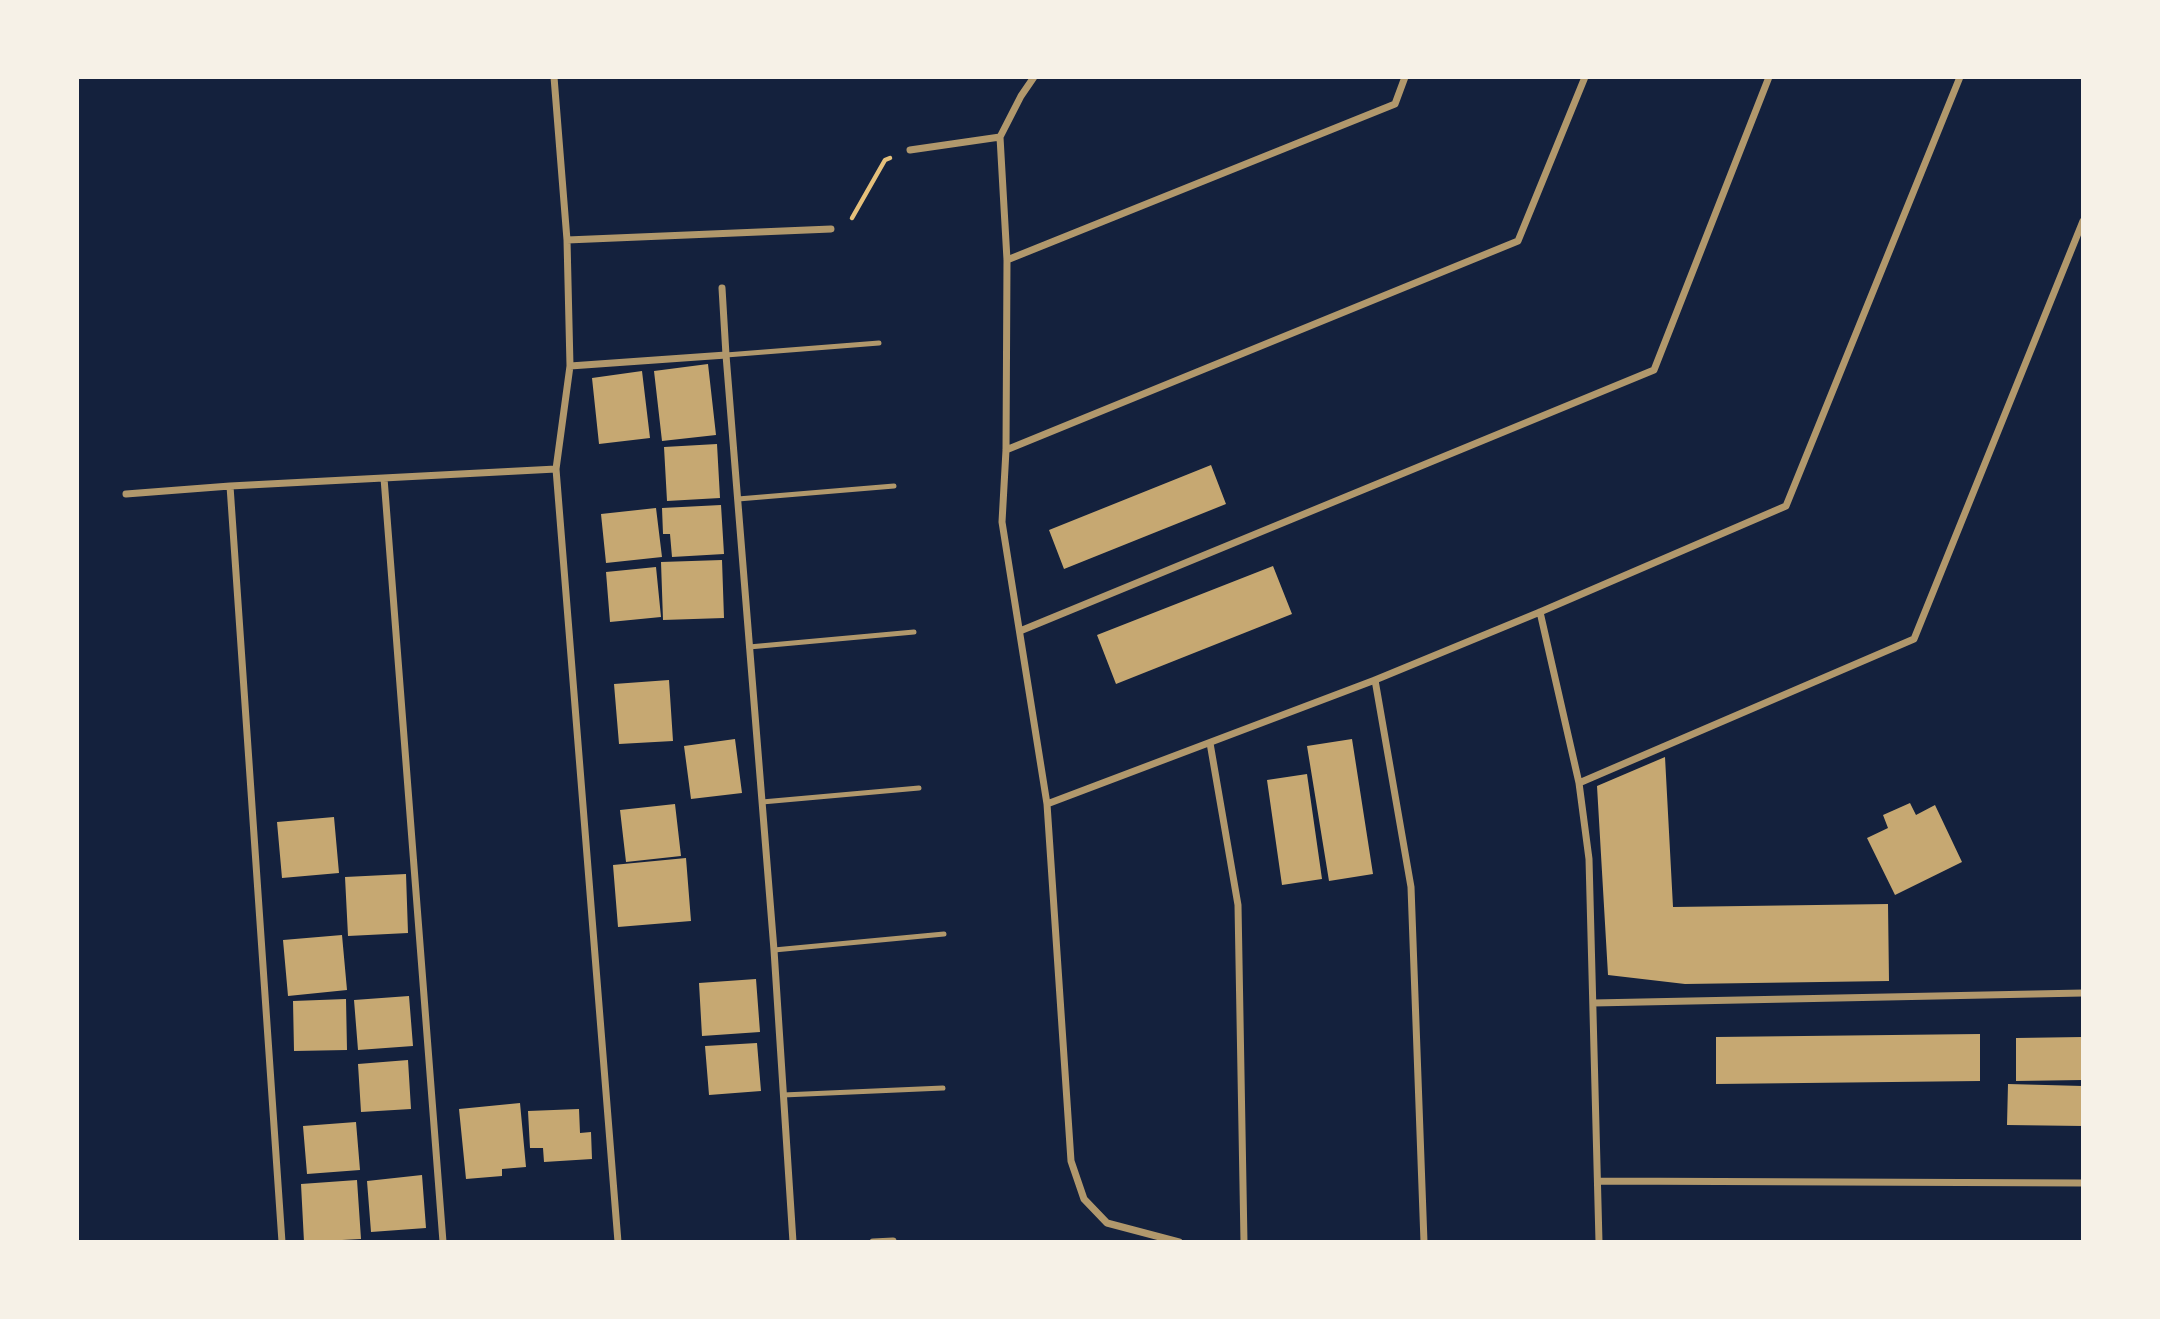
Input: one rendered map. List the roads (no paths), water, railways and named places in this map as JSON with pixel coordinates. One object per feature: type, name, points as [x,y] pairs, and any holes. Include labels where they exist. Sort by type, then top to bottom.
[{"type":"street","points":[[554,77],[567,240],[570,366],[556,469],[618,1242]]},
{"type":"street","points":[[1034,77],[1000,137],[1007,260],[1006,450],[1002,522],[1047,804],[1071,1161],[1084,1199],[1107,1223],[1179,1242]]},
{"type":"street","points":[[1007,260],[1395,104],[1405,77]]},
{"type":"street","points":[[1006,450],[1518,241],[1584,77]]},
{"type":"street","points":[[1020,631],[1654,370],[1769,77]]},
{"type":"street","points":[[1047,804],[1375,680],[1786,506],[1960,77]]},
{"type":"street","points":[[910,150],[1000,137]]},
{"type":"street","points":[[1580,783],[1914,639],[2083,221]]},
{"type":"street","points":[[567,240],[831,229]]},
{"type":"street","points":[[722,288],[774,950],[793,1242]]},
{"type":"street","points":[[570,366],[726,355]]},
{"type":"street","points":[[126,494],[556,469]]},
{"type":"street","points":[[384,478],[443,1242]]},
{"type":"street","points":[[229,486],[282,1242]]},
{"type":"street","points":[[1539,612],[1580,783],[1589,859],[1599,1242]]},
{"type":"street","points":[[1375,680],[1411,887],[1424,1242]]},
{"type":"street","points":[[1210,743],[1238,905],[1244,1242]]},
{"type":"street","points":[[1593,1003],[2083,993]]},
{"type":"street","points":[[1598,1181],[2083,1183]]},
{"type":"street","points":[[873,1242],[893,1241]]},
{"type":"lane","points":[[726,355],[878,343]]},
{"type":"lane","points":[[738,499],[894,486]]},
{"type":"lane","points":[[749,647],[914,632]]},
{"type":"lane","points":[[762,802],[919,788]]},
{"type":"lane","points":[[774,950],[944,934]]},
{"type":"lane","points":[[783,1095],[943,1088]]}]
